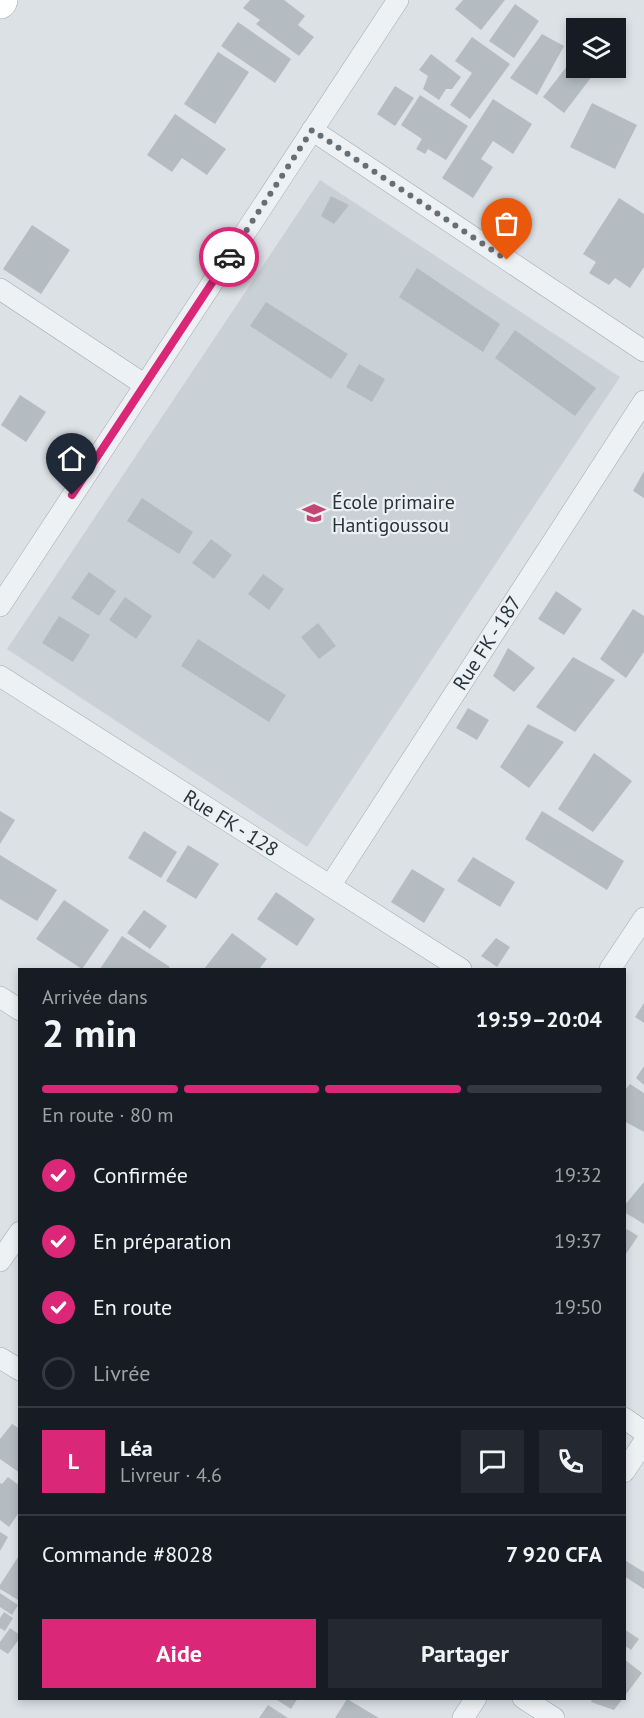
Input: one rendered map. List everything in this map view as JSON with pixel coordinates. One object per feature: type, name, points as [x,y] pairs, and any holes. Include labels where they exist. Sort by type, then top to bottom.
[{"type":"street","points":[[0,606],[398,0]]},
{"type":"street","points":[[312,130],[644,351]]},
{"type":"street","points":[[0,290],[145,385]]},
{"type":"street","name":"Rue FK - 187","points":[[330,886],[644,400]]},
{"type":"street","name":"Rue FK - 128","points":[[0,676],[459,968]]},
{"type":"street","points":[[611,968],[644,918]]},
{"type":"street","points":[[0,997],[18,1009]]},
{"type":"street","points":[[0,1261],[18,1235]]},
{"type":"street","points":[[0,1358],[18,1369]]},
{"type":"street","points":[[626,1419],[644,1432]]},
{"type":"street","points":[[626,1469],[644,1442]]},
{"type":"street","points":[[462,1718],[475,1700]]},
{"type":"street","points":[[526,1700],[554,1718]]},
{"type":"shaded area","name":"École primaire Hantigoussou","points":[[320,180],[620,377],[307,847],[7,649]]},
{"type":"building","points":[[250,0],[284,0],[305,16],[298,25],[314,37],[299,56],[256,24],[260,20],[243,8]]},
{"type":"building","points":[[463,0],[505,0],[481,30],[455,9]]},
{"type":"building","points":[[515,4],[539,21],[514,58],[489,41]]},
{"type":"building","points":[[238,22],[291,59],[275,83],[221,46]]},
{"type":"building","points":[[542,34],[564,46],[537,95],[510,78]]},
{"type":"building","points":[[472,37],[510,64],[470,119],[450,105],[472,73],[455,61]]},
{"type":"building","points":[[218,52],[249,72],[215,124],[184,104]]},
{"type":"building","points":[[431,54],[461,77],[452,89],[446,89],[439,100],[423,89],[428,76],[419,70]]},
{"type":"building","points":[[566,68],[566,78],[591,78],[564,113],[543,97]]},
{"type":"building","points":[[395,86],[414,98],[395,126],[377,114]]},
{"type":"building","points":[[420,95],[468,126],[446,160],[428,149],[425,154],[416,149],[422,139],[401,125]]},
{"type":"building","points":[[493,99],[532,124],[513,154],[493,141],[481,159],[493,167],[473,198],[442,178]]},
{"type":"building","points":[[592,103],[637,125],[615,169],[570,147]]},
{"type":"building","points":[[175,114],[226,149],[207,175],[182,158],[172,172],[147,155]]},
{"type":"building","points":[[331,196],[349,205],[334,224],[321,216]]},
{"type":"building","points":[[619,198],[644,214],[644,267],[630,288],[615,278],[609,285],[589,273],[596,262],[583,254]]},
{"type":"building","points":[[32,225],[70,250],[41,294],[3,269]]},
{"type":"building","points":[[417,268],[500,324],[483,352],[399,297]]},
{"type":"building","points":[[266,302],[348,354],[331,379],[250,326]]},
{"type":"building","points":[[515,330],[596,388],[575,416],[495,358]]},
{"type":"building","points":[[359,364],[385,379],[372,402],[346,387]]},
{"type":"building","points":[[20,395],[46,412],[26,442],[1,425]]},
{"type":"building","points":[[644,471],[644,498],[633,491]]},
{"type":"building","points":[[142,498],[193,532],[179,554],[127,521]]},
{"type":"building","points":[[211,539],[232,555],[214,579],[192,563]]},
{"type":"building","points":[[89,572],[116,591],[99,616],[71,598]]},
{"type":"building","points":[[263,574],[284,589],[269,610],[248,594]]},
{"type":"building","points":[[556,591],[582,609],[564,635],[538,619]]},
{"type":"building","points":[[125,597],[152,616],[136,639],[109,620]]},
{"type":"building","points":[[633,609],[644,616],[644,652],[626,678],[600,659]]},
{"type":"building","points":[[59,616],[90,635],[73,662],[42,643]]},
{"type":"building","points":[[318,623],[336,646],[319,659],[301,637]]},
{"type":"building","points":[[198,639],[286,695],[269,722],[181,666]]},
{"type":"building","points":[[508,648],[535,668],[514,692],[493,676]]},
{"type":"building","points":[[573,657],[615,680],[575,732],[536,707]]},
{"type":"building","points":[[468,708],[489,720],[477,740],[456,728]]},
{"type":"building","points":[[528,724],[564,742],[529,788],[500,767]]},
{"type":"building","points":[[594,753],[632,781],[593,832],[558,809]]},
{"type":"building","points":[[0,811],[15,820],[0,844]]},
{"type":"building","points":[[542,811],[624,861],[607,890],[525,839]]},
{"type":"building","points":[[144,831],[177,852],[161,878],[128,858]]},
{"type":"building","points":[[188,845],[219,864],[196,899],[166,881]]},
{"type":"building","points":[[0,855],[57,890],[37,921],[0,899]]},
{"type":"building","points":[[473,857],[515,882],[500,907],[457,881]]},
{"type":"building","points":[[412,869],[445,889],[424,923],[391,902]]},
{"type":"building","points":[[276,892],[315,919],[297,946],[257,919]]},
{"type":"building","points":[[64,900],[109,930],[83,968],[36,939]]},
{"type":"building","points":[[144,910],[167,926],[150,949],[127,933]]},
{"type":"building","points":[[232,933],[267,959],[260,968],[205,968]]},
{"type":"building","points":[[122,936],[170,967],[169,968],[101,968]]},
{"type":"building","points":[[496,938],[510,947],[497,967],[481,956]]},
{"type":"building","points":[[644,1003],[644,1023],[635,1017]]},
{"type":"building","points":[[644,1066],[644,1085],[636,1078]]},
{"type":"building","points":[[630,1084],[644,1093],[644,1132],[626,1122],[626,1089]]},
{"type":"building","points":[[644,1182],[644,1224],[626,1213],[626,1204]]},
{"type":"building","points":[[627,1229],[638,1236],[626,1254]]},
{"type":"building","points":[[12,1424],[18,1428],[18,1472],[0,1459],[0,1439]]},
{"type":"building","points":[[8,1477],[18,1484],[18,1514],[9,1527],[0,1520],[0,1483],[2,1484]]},
{"type":"building","points":[[0,1532],[8,1537],[0,1551]]},
{"type":"building","points":[[18,1557],[18,1600],[0,1589],[0,1585]]},
{"type":"building","points":[[626,1561],[644,1572],[644,1589],[626,1577]]},
{"type":"building","points":[[0,1593],[18,1605],[12,1615],[0,1607]]},
{"type":"building","points":[[4,1612],[13,1618],[5,1631],[0,1628],[0,1618]]},
{"type":"building","points":[[10,1628],[18,1634],[18,1641],[8,1654],[0,1649],[0,1642]]},
{"type":"building","points":[[626,1630],[639,1639],[631,1650],[626,1646]]},
{"type":"building","points":[[626,1661],[642,1673],[626,1694]]},
{"type":"building","points":[[277,1700],[297,1700],[291,1709]]},
{"type":"building","points":[[346,1700],[349,1700],[379,1718],[335,1718]]},
{"type":"building","points":[[592,1700],[622,1700],[614,1710],[591,1702]]},
{"type":"building","points":[[268,1705],[288,1718],[259,1718]]},
{"type":"way so far","points":[[229,257],[312,130],[507,260]]},
{"type":"place","name":"École primaire Hantigoussou","points":[[314,513]]},
{"type":"route","points":[[72,495],[229,257]]}]
